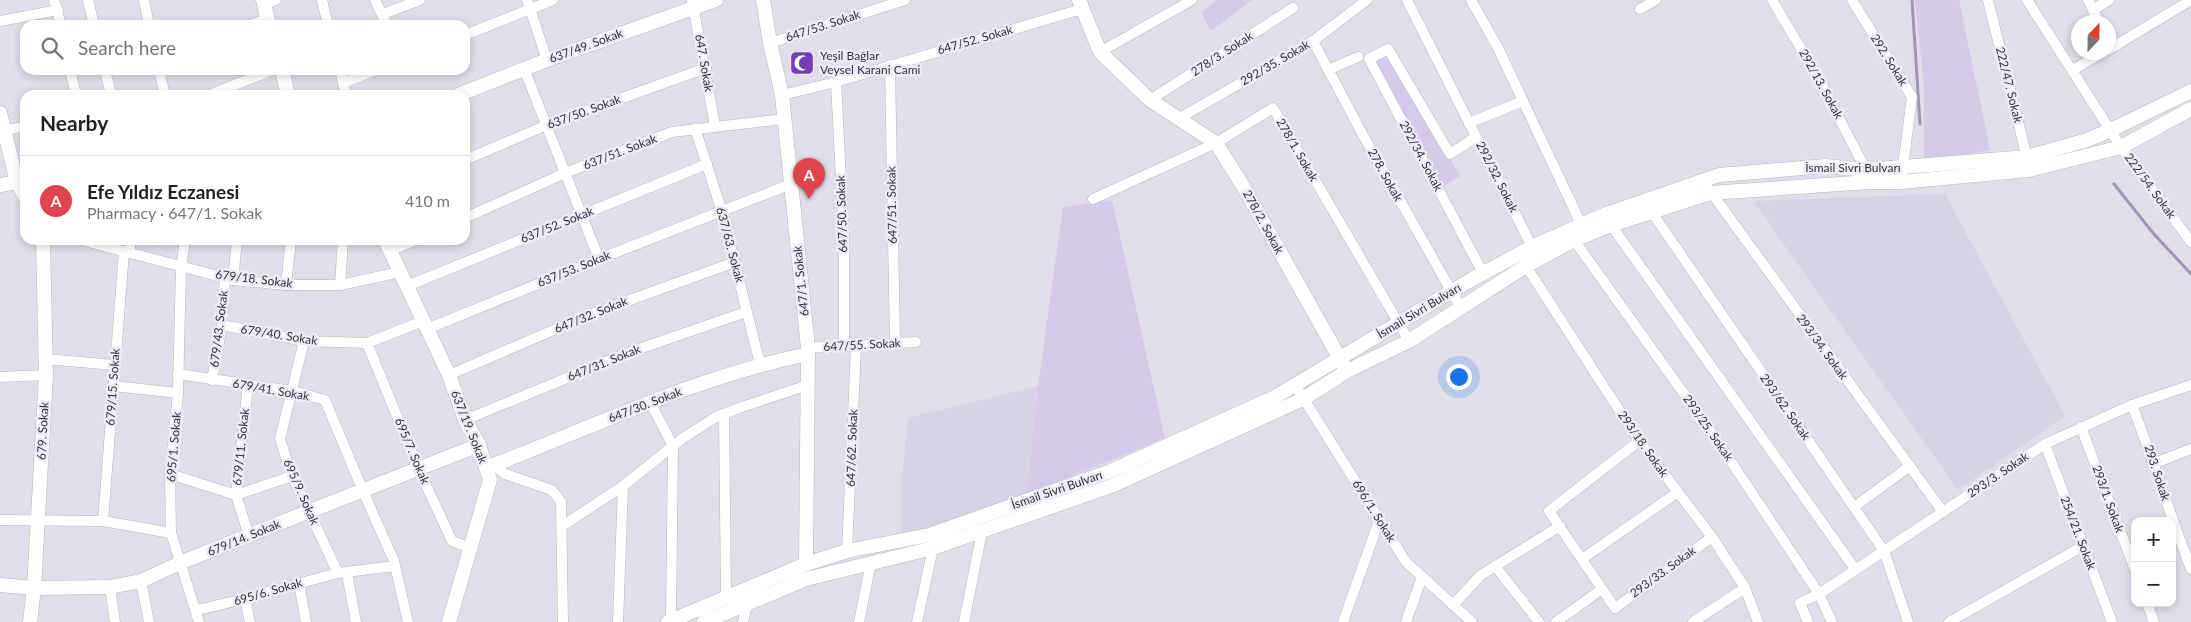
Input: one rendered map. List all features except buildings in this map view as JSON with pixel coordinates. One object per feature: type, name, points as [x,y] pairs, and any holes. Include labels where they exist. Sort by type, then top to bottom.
[{"type":"main road","name":"637/49. Sokak","points":[[470,91],[692,3],[716,0]]},
{"type":"main road","name":"647/1. Sokak","points":[[763,0],[770,43],[782,95],[808,351],[806,564]]},
{"type":"main road","points":[[268,1],[268,20]]},
{"type":"main road","points":[[1080,4],[1100,52]]},
{"type":"main road","name":"278/2. Sokak","points":[[1100,52],[1150,100],[1216,142],[1243,186],[1347,371]]},
{"type":"main road","points":[[283,75],[287,90]]},
{"type":"main road","name":"İsmail Sivri Bulvarı","points":[[670,621],[806,564],[847,551],[979,525],[1114,485],[1302,399],[1347,371],[1409,341],[1526,266],[1574,240],[1611,225],[1704,181],[1719,176],[1826,166],[1866,170],[2028,164],[2111,130],[2191,91]]},
{"type":"main road","name":"İsmail Sivri Bulvarı","points":[[704,622],[806,579],[933,548],[979,525],[1112,471],[1255,406],[1294,385],[1483,273],[1532,247],[1606,214],[1710,193],[1869,182],[1901,182],[2028,164],[2121,146],[2191,109]]},
{"type":"main road","points":[[0,114],[20,179]]},
{"type":"main road","points":[[0,185],[20,182]]},
{"type":"main road","name":"679. Sokak","points":[[30,622],[34,588],[46,375],[43,245]]},
{"type":"main road","name":"637/19. Sokak","points":[[388,246],[449,375],[464,420],[490,467],[490,480],[449,622]]},
{"type":"main road","name":"647/30. Sokak","points":[[490,467],[650,402],[760,364],[808,351]]},
{"type":"main road","name":"679/14. Sokak","points":[[0,585],[34,588],[110,587],[141,581],[182,562],[479,445]]},
{"type":"street","points":[[88,0],[93,20]]},
{"type":"street","points":[[144,0],[148,20]]},
{"type":"street","points":[[322,0],[327,20]]},
{"type":"street","points":[[375,0],[385,20]]},
{"type":"street","points":[[383,14],[420,0]]},
{"type":"street","points":[[470,33],[528,4],[552,0]]},
{"type":"street","name":"647/53. Sokak","points":[[770,43],[905,0]]},
{"type":"street","points":[[1100,52],[1192,0]]},
{"type":"street","name":"292/35. Sokak","points":[[1178,119],[1313,41],[1367,0]]},
{"type":"street","points":[[1407,0],[1476,137]]},
{"type":"street","points":[[1471,0],[1498,48],[1582,226]]},
{"type":"street","points":[[1640,9],[1656,0]]},
{"type":"street","name":"292/13. Sokak","points":[[1772,0],[1816,72],[1866,170]]},
{"type":"street","name":"292. Sokak","points":[[1852,0],[1912,97],[1901,182]]},
{"type":"street","name":"222/47. Sokak","points":[[1988,0],[2028,164]]},
{"type":"street","name":"222/54. Sokak","points":[[2027,0],[2121,146],[2191,242]]},
{"type":"street","points":[[2088,0],[2096,15]]},
{"type":"street","points":[[2093,10],[2109,0]]},
{"type":"street","points":[[2116,43],[2191,0]]},
{"type":"street","name":"647. Sokak","points":[[692,3],[706,68],[715,126]]},
{"type":"street","points":[[528,4],[548,60]]},
{"type":"street","name":"647/52. Sokak","points":[[782,95],[836,82],[1080,4]]},
{"type":"street","points":[[0,21],[56,5],[60,20]]},
{"type":"street","name":"278/3. Sokak","points":[[1150,100],[1293,8]]},
{"type":"street","name":"278. Sokak","points":[[1313,41],[1461,308]]},
{"type":"street","name":"292/32. Sokak","points":[[1388,49],[1450,154],[1476,137],[1532,247]]},
{"type":"street","name":"292/34. Sokak","points":[[1388,49],[1369,59],[1483,273]]},
{"type":"street","points":[[1328,70],[1358,57]]},
{"type":"street","points":[[2073,70],[2089,60]]},
{"type":"street","name":"647/51. Sokak","points":[[890,65],[895,344]]},
{"type":"street","name":"637/50. Sokak","points":[[470,158],[547,125],[706,68]]},
{"type":"street","points":[[525,70],[599,259]]},
{"type":"street","points":[[71,75],[75,90]]},
{"type":"street","points":[[106,75],[110,90]]},
{"type":"street","points":[[160,75],[164,90]]},
{"type":"street","points":[[222,90],[260,75]]},
{"type":"street","points":[[341,75],[345,90]]},
{"type":"street","points":[[343,83],[363,75]]},
{"type":"street","name":"647/50. Sokak","points":[[836,82],[844,239],[844,346]]},
{"type":"street","points":[[1469,123],[1523,101]]},
{"type":"street","name":"278/1. Sokak","points":[[1093,199],[1216,142],[1273,108],[1409,341]]},
{"type":"street","name":"637/51. Sokak","points":[[470,216],[565,173],[672,132],[784,118]]},
{"type":"street","points":[[4,131],[20,127]]},
{"type":"street","name":"637/63. Sokak","points":[[695,128],[722,212],[760,364]]},
{"type":"street","name":"637/52. Sokak","points":[[407,286],[707,164]]},
{"type":"street","name":"293/34. Sokak","points":[[1704,181],[1710,193],[1943,512]]},
{"type":"street","name":"637/53. Sokak","points":[[425,325],[722,212],[790,184]]},
{"type":"street","name":"293/62. Sokak","points":[[1648,207],[1884,551],[1908,622]]},
{"type":"street","points":[[1611,225],[1856,569]]},
{"type":"street","name":"293/25. Sokak","points":[[1574,240],[1712,434],[1819,594],[1832,622]]},
{"type":"street","name":"679/18. Sokak","points":[[99,245],[229,279],[286,285],[340,285],[400,272]]},
{"type":"street","name":"679/15. Sokak","points":[[104,521],[114,365],[129,245]]},
{"type":"street","name":"695/1. Sokak","points":[[184,245],[181,267],[178,393],[170,474],[171,533],[200,622]]},
{"type":"street","name":"679/43. Sokak","points":[[212,380],[236,245]]},
{"type":"street","points":[[286,285],[290,245]]},
{"type":"street","points":[[340,285],[343,245]]},
{"type":"street","name":"647/32. Sokak","points":[[449,375],[591,314],[735,262]]},
{"type":"street","name":"293/18. Sokak","points":[[1526,266],[1640,441],[1712,537],[1745,588],[1758,622]]},
{"type":"street","name":"647/31. Sokak","points":[[464,420],[630,352],[746,312]]},
{"type":"street","name":"679/40. Sokak","points":[[222,325],[304,341],[367,343],[425,325]]},
{"type":"street","name":"695/9. Sokak","points":[[304,341],[280,439],[292,476],[342,574],[356,622]]},
{"type":"street","name":"647/55. Sokak","points":[[808,351],[844,346],[916,342]]},
{"type":"street","name":"695/7. Sokak","points":[[367,343],[419,470],[452,541],[470,548]]},
{"type":"street","name":"647/62. Sokak","points":[[847,551],[856,346]]},
{"type":"street","points":[[46,360],[114,365]]},
{"type":"street","name":"679/41. Sokak","points":[[178,374],[292,391],[325,400],[362,491]]},
{"type":"street","points":[[0,377],[46,375]]},
{"type":"street","name":"679/11. Sokak","points":[[248,385],[236,494],[249,536]]},
{"type":"street","name":"696/1. Sokak","points":[[1294,385],[1406,562],[1472,622]]},
{"type":"street","name":"293/3. Sokak","points":[[1808,622],[1800,603],[1819,594],[2045,444],[2132,405],[2191,385]]},
{"type":"street","points":[[113,386],[178,393]]},
{"type":"street","points":[[562,526],[623,486],[673,446],[724,414],[808,386]]},
{"type":"street","points":[[650,402],[673,446],[670,621]]},
{"type":"street","name":"293. Sokak","points":[[2132,405],[2155,463],[2173,524],[2191,569]]},
{"type":"street","points":[[724,414],[726,598]]},
{"type":"street","name":"293/1. Sokak","points":[[2081,427],[2132,562]]},
{"type":"street","points":[[1556,622],[1602,589],[1549,511],[1640,441]]},
{"type":"street","name":"254/21. Sokak","points":[[2045,444],[2112,622]]},
{"type":"street","points":[[2155,463],[2191,449]]},
{"type":"street","points":[[1854,507],[1910,466]]},
{"type":"street","points":[[490,467],[548,488],[555,492],[561,502],[563,622]]},
{"type":"street","points":[[170,474],[236,494],[292,476]]},
{"type":"street","points":[[618,622],[623,486]]},
{"type":"street","points":[[362,491],[395,566],[408,622]]},
{"type":"street","points":[[1582,559],[1678,492]]},
{"type":"street","points":[[0,520],[104,521],[171,533]]},
{"type":"street","points":[[1343,622],[1379,521]]},
{"type":"street","points":[[964,622],[979,525]]},
{"type":"street","points":[[1453,605],[1481,575],[1560,526]]},
{"type":"street","name":"293/33. Sokak","points":[[1602,589],[1615,608],[1712,537]]},
{"type":"street","points":[[1948,622],[2083,546]]},
{"type":"street","points":[[917,622],[933,548]]},
{"type":"street","points":[[859,622],[871,563]]},
{"type":"street","name":"695/6. Sokak","points":[[197,610],[245,600],[300,583],[395,566]]},
{"type":"street","points":[[1495,566],[1539,622]]},
{"type":"street","points":[[1406,622],[1422,577]]},
{"type":"street","points":[[141,581],[149,622]]},
{"type":"street","points":[[300,583],[306,622]]},
{"type":"street","points":[[110,587],[115,622]]},
{"type":"street","points":[[1696,621],[1745,588]]},
{"type":"street","points":[[245,600],[250,622]]},
{"type":"street","points":[[743,622],[747,604]]},
{"type":"street","points":[[2148,607],[2154,622]]},
{"type":"shaded area","points":[[1217,0],[1252,0],[1211,31],[1201,12]]},
{"type":"shaded area","points":[[1915,0],[1959,0],[1990,150],[1924,161],[1924,87]]},
{"type":"shaded area","points":[[1388,49],[1460,176],[1441,188],[1369,59]]},
{"type":"shaded area","points":[[1945,194],[2065,416],[1958,490],[1753,201]]},
{"type":"shaded area","points":[[1112,200],[1165,438],[1026,495],[1038,386],[1063,207]]},
{"type":"shaded area","points":[[1038,386],[1026,495],[901,536],[902,477],[908,418]]},
{"type":"waterway","points":[[1912,0],[1920,124]]},
{"type":"waterway","points":[[2114,184],[2153,233],[2191,274]]},
{"type":"place","name":"Yeşil Bağlar Veysel Karani Cami","points":[[802,63]]},
{"type":"place","name":"Efe Yıldız Eczanesi","points":[[809,199]]}]
